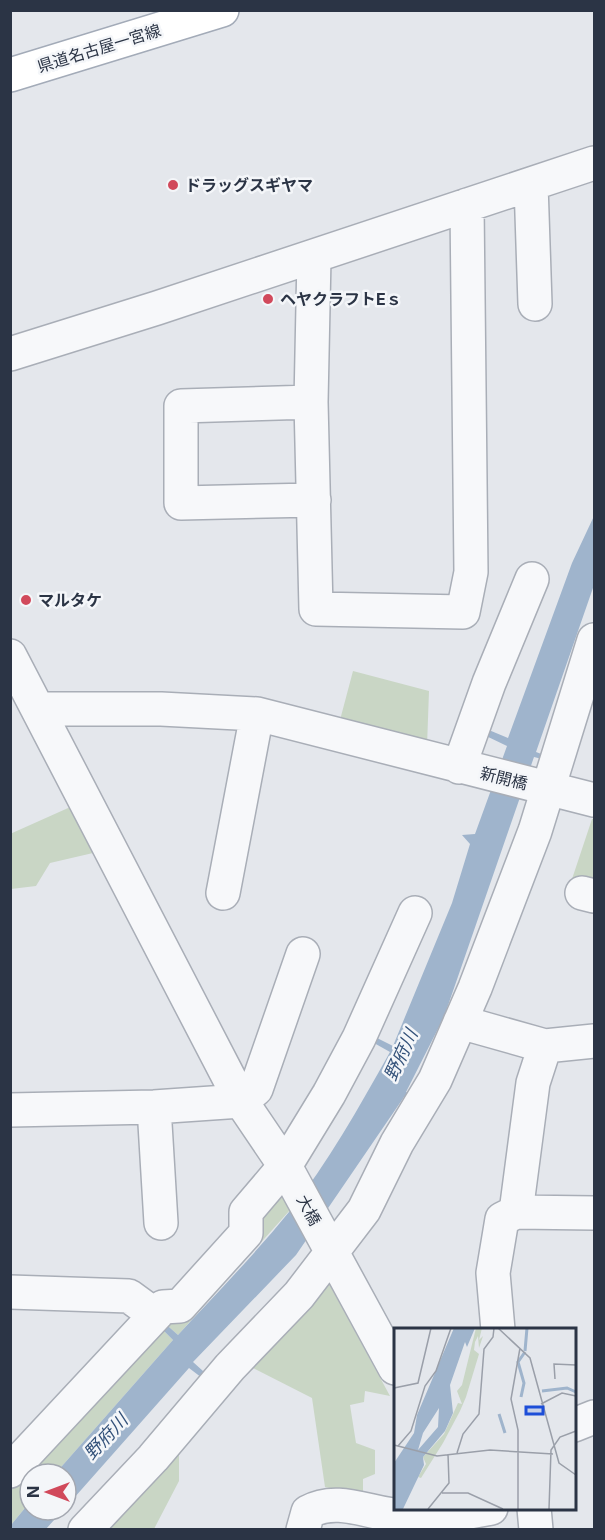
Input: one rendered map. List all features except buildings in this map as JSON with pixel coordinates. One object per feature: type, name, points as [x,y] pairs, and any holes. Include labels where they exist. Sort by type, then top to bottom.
[{"type":"main road","name":"県道名古屋一宮線","points":[[10,75],[222,10]]},
{"type":"street","points":[[10,354],[594,163]]},
{"type":"street","points":[[531,184],[535,304]]},
{"type":"street","points":[[314,256],[311,402],[316,609],[463,612],[471,572],[467,205]]},
{"type":"street","points":[[311,402],[181,406],[181,503],[314,501]]},
{"type":"street","points":[[459,767],[489,683],[532,579]]},
{"type":"street","points":[[85,1530],[153,1458],[230,1367],[299,1295],[364,1210],[396,1143],[435,1080],[460,1022],[532,841],[594,640]]},
{"type":"street","name":"大橋","points":[[10,656],[25,693],[241,1101],[285,1166],[332,1254],[390,1349]]},
{"type":"street","name":"新開橋","points":[[25,693],[161,709],[257,714],[594,800]]},
{"type":"street","points":[[223,893],[257,714]]},
{"type":"street","points":[[10,1471],[155,1315],[163,1307],[180,1306],[246,1233],[246,1212],[285,1166],[319,1111],[358,1038],[415,914]]},
{"type":"street","points":[[10,1110],[154,1107],[241,1101],[256,1089],[303,954]]},
{"type":"street","points":[[460,1022],[545,1046],[594,1041]]},
{"type":"street","points":[[516,1212],[533,1083],[545,1046]]},
{"type":"street","points":[[154,1107],[161,1223]]},
{"type":"street","points":[[489,1328],[493,1273],[502,1219],[516,1212],[594,1213]]},
{"type":"street","points":[[10,1292],[129,1296],[155,1315]]},
{"type":"street","points":[[575,1424],[594,1418]]},
{"type":"street","points":[[303,1530],[308,1512],[322,1504],[402,1516],[474,1515]]},
{"type":"street","points":[[534,1510],[536,1530]]},
{"type":"green space","points":[[353,671],[429,691],[427,746],[340,720]]},
{"type":"green space","points":[[86,800],[93,853],[50,863],[36,886],[11,889],[10,834]]},
{"type":"green space","points":[[592,819],[594,819],[594,880],[572,879]]},
{"type":"green space","points":[[274,1185],[290,1210],[178,1335],[160,1319],[156,1323],[173,1340],[66,1462],[26,1462]]},
{"type":"green space","points":[[325,1276],[390,1396],[365,1391],[364,1402],[350,1405],[356,1443],[375,1450],[375,1474],[363,1479],[363,1496],[325,1487],[312,1398],[253,1368],[268,1339]]},
{"type":"green space","points":[[179,1454],[179,1481],[154,1529],[104,1530],[153,1458]]},
{"type":"green space","points":[[18,1471],[18,1517],[11,1525],[11,1479]]},
{"type":"water","name":"野府川","points":[[594,516],[594,585],[536,752],[555,759],[554,762],[534,757],[444,1017],[406,1092],[421,1099],[418,1104],[404,1097],[296,1255],[193,1362],[213,1380],[210,1384],[189,1368],[78,1493],[78,1462],[66,1462],[173,1340],[156,1323],[160,1319],[178,1335],[276,1228],[330,1154],[390,1052],[374,1043],[377,1038],[393,1046],[452,903],[470,844],[462,835],[475,834],[507,746],[482,734],[484,728],[508,738],[572,563]]},
{"type":"water","points":[[18,1517],[18,1522],[52,1522],[46,1529],[11,1529],[11,1525]]},
{"type":"place","name":"ドラッグスギヤマ","points":[[173,185]]},
{"type":"place","name":"ヘヤクラフトEｓ","points":[[268,299]]},
{"type":"place","name":"マルタケ","points":[[26,600]]}]
